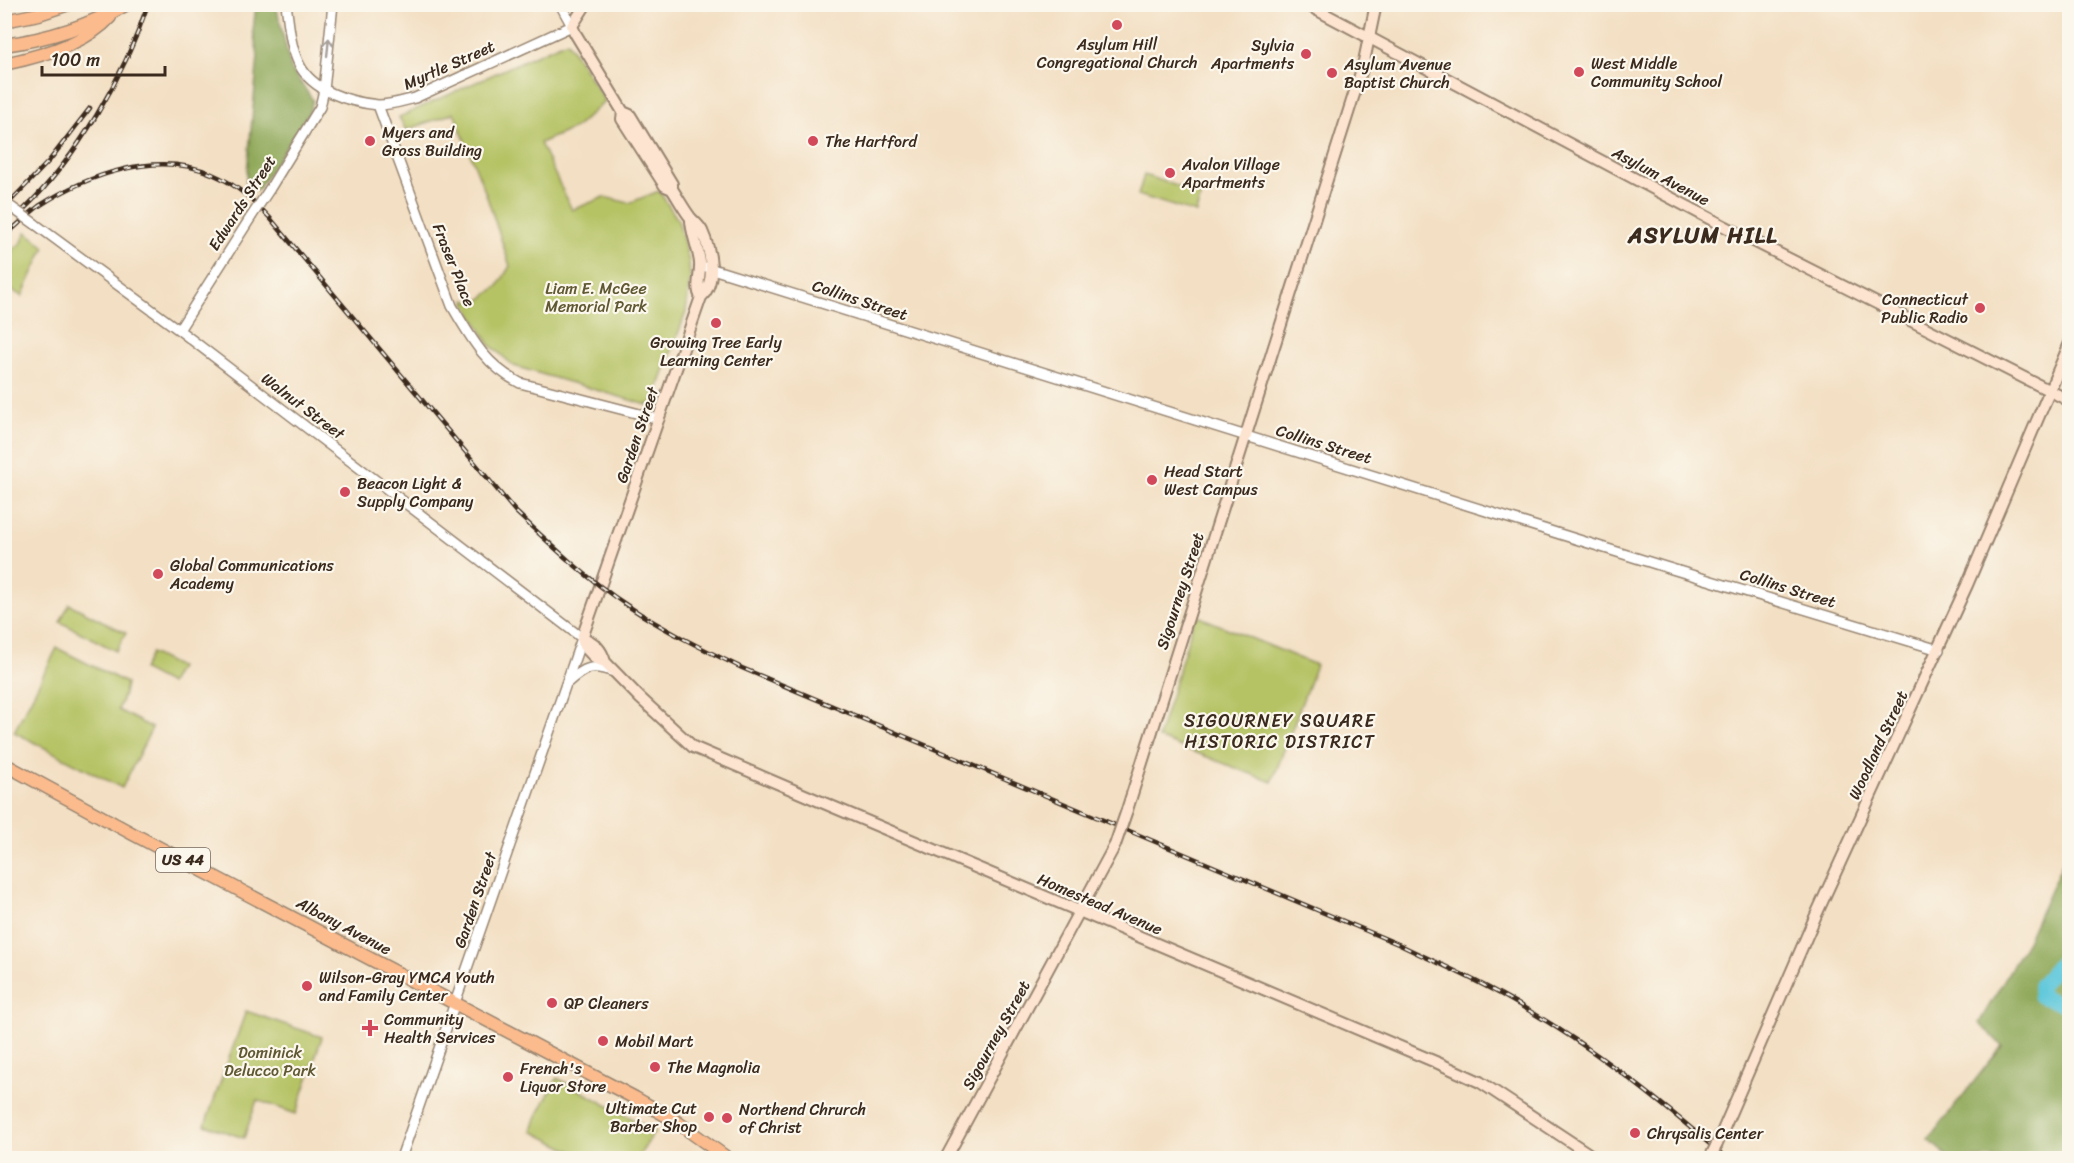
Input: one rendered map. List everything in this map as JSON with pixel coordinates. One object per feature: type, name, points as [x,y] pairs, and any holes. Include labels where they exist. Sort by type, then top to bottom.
[{"type":"highway","points":[[4,21],[39,14],[69,4]]},
{"type":"highway","points":[[4,64],[41,54],[128,4]]},
{"type":"highway","points":[[4,45],[73,36]]},
{"type":"highway","name":"Albany Avenue","points":[[4,764],[127,831],[456,1002],[674,1120],[727,1158]]},
{"type":"main road","points":[[586,4],[572,26],[622,112],[630,115],[672,184],[672,189],[702,231],[706,267]]},
{"type":"main road","name":"Asylum Avenue","points":[[1306,4],[1722,225],[2070,401]]},
{"type":"main road","name":"Sigourney Street","points":[[946,1158],[1115,845],[1363,66],[1376,4]]},
{"type":"main road","name":"Garden Street","points":[[582,638],[701,297],[705,293],[706,267]]},
{"type":"main road","name":"Woodland Street","points":[[1711,1157],[1816,915],[1939,650],[2070,343]]},
{"type":"main road","name":"Homestead Avenue","points":[[582,638],[590,640],[603,653],[605,662],[693,747],[1478,1081],[1594,1158]]},
{"type":"street","name":"Myrtle Street","points":[[286,4],[292,42],[298,62],[307,76],[324,90],[378,105],[415,98],[572,26]]},
{"type":"street","name":"Edwards Street","points":[[179,330],[316,115],[324,90],[333,4]]},
{"type":"street","points":[[560,4],[572,26]]},
{"type":"street","name":"Fraser Place","points":[[378,105],[452,306],[468,334],[491,365],[520,382],[659,419]]},
{"type":"street","name":"Walnut Street","points":[[4,202],[179,330],[582,638]]},
{"type":"street","name":"Collins Street","points":[[706,267],[1939,650]]},
{"type":"street","name":"Garden Street","points":[[401,1158],[582,638]]},
{"type":"street","points":[[566,684],[586,668],[602,668],[616,673]]},
{"type":"green space","points":[[256,5],[276,5],[291,69],[313,100],[309,112],[257,191],[246,182],[258,56],[253,31]]},
{"type":"green space","name":"Liam E. McGee Memorial Park","points":[[567,41],[605,101],[575,128],[540,143],[572,210],[604,197],[629,203],[659,191],[678,220],[689,262],[690,279],[686,312],[653,402],[647,405],[514,366],[490,345],[465,300],[476,303],[498,286],[510,266],[486,194],[454,113],[406,130],[399,117]]},
{"type":"green space","points":[[1144,175],[1201,194],[1196,213],[1138,195]]},
{"type":"green space","points":[[26,232],[45,247],[22,296],[5,287],[5,256],[22,242]]},
{"type":"green space","points":[[69,604],[126,633],[116,651],[60,622]]},
{"type":"green space","points":[[1200,617],[1316,665],[1272,782],[1158,738],[1194,620]]},
{"type":"green space","points":[[57,648],[126,683],[118,710],[152,728],[122,788],[14,732]]},
{"type":"green space","points":[[151,653],[179,667],[170,684],[143,670]]},
{"type":"green space","points":[[2069,849],[2069,1158],[1950,1158],[1928,1140],[2002,1046],[1979,1023],[2027,941]]},
{"type":"green space","name":"Dominick Delucco Park","points":[[246,1011],[322,1037],[296,1114],[257,1100],[244,1138],[205,1125]]},
{"type":"green space","points":[[557,1078],[655,1131],[638,1158],[595,1158],[567,1149],[532,1131],[536,1118]]},
{"type":"waterway","points":[[2070,951],[2041,985],[2040,996],[2059,1003],[2070,1004]]},
{"type":"railway","points":[[22,211],[62,167],[97,115],[126,60],[148,4]]},
{"type":"railway","points":[[4,208],[49,161],[90,108]]},
{"type":"railway","points":[[4,236],[39,206],[58,195],[122,169],[145,165],[168,165],[190,167],[221,178],[244,193],[270,218],[515,511],[584,573],[628,606],[670,631],[742,668],[1398,944],[1482,984],[1538,1016],[1594,1053],[1675,1114],[1726,1158]]},
{"type":"place","name":"Asylum Hill Congregational Church","points":[[1117,25]]},
{"type":"place","name":"Sylvia Apartments","points":[[1306,54]]},
{"type":"place","name":"West Middle Community School","points":[[1579,72]]},
{"type":"place","name":"Asylum Avenue Baptist Church","points":[[1332,73]]},
{"type":"place","name":"Myers and Gross Building","points":[[370,141]]},
{"type":"place","name":"The Hartford","points":[[813,141]]},
{"type":"place","name":"Avalon Village Apartments","points":[[1170,173]]},
{"type":"place","name":"Connecticut Public Radio","points":[[1980,308]]},
{"type":"place","name":"Growing Tree Early Learning Center","points":[[716,323]]},
{"type":"place","name":"Head Start West Campus","points":[[1152,480]]},
{"type":"place","name":"Beacon Light & Supply Company","points":[[345,492]]},
{"type":"place","name":"Global Communications Academy","points":[[158,574]]},
{"type":"place","name":"Wilson-Gray YMCA Youth and Family Center","points":[[307,986]]},
{"type":"place","name":"QP Cleaners","points":[[552,1003]]},
{"type":"place","name":"Community Health Services","points":[[370,1028]]},
{"type":"place","name":"Mobil Mart","points":[[603,1041]]},
{"type":"place","name":"The Magnolia","points":[[655,1067]]},
{"type":"place","name":"French's Liquor Store","points":[[508,1077]]},
{"type":"place","name":"Ultimate Cut Barber Shop","points":[[709,1117]]},
{"type":"place","name":"Northend Chrurch of Christ","points":[[727,1118]]},
{"type":"place","name":"Chrysalis Center","points":[[1635,1133]]},
{"type":"district","name":"ASYLUM HILL","points":[[1703,235]]},
{"type":"district","name":"SIGOURNEY SQUARE HISTORIC DISTRICT","points":[[1280,731]]}]
